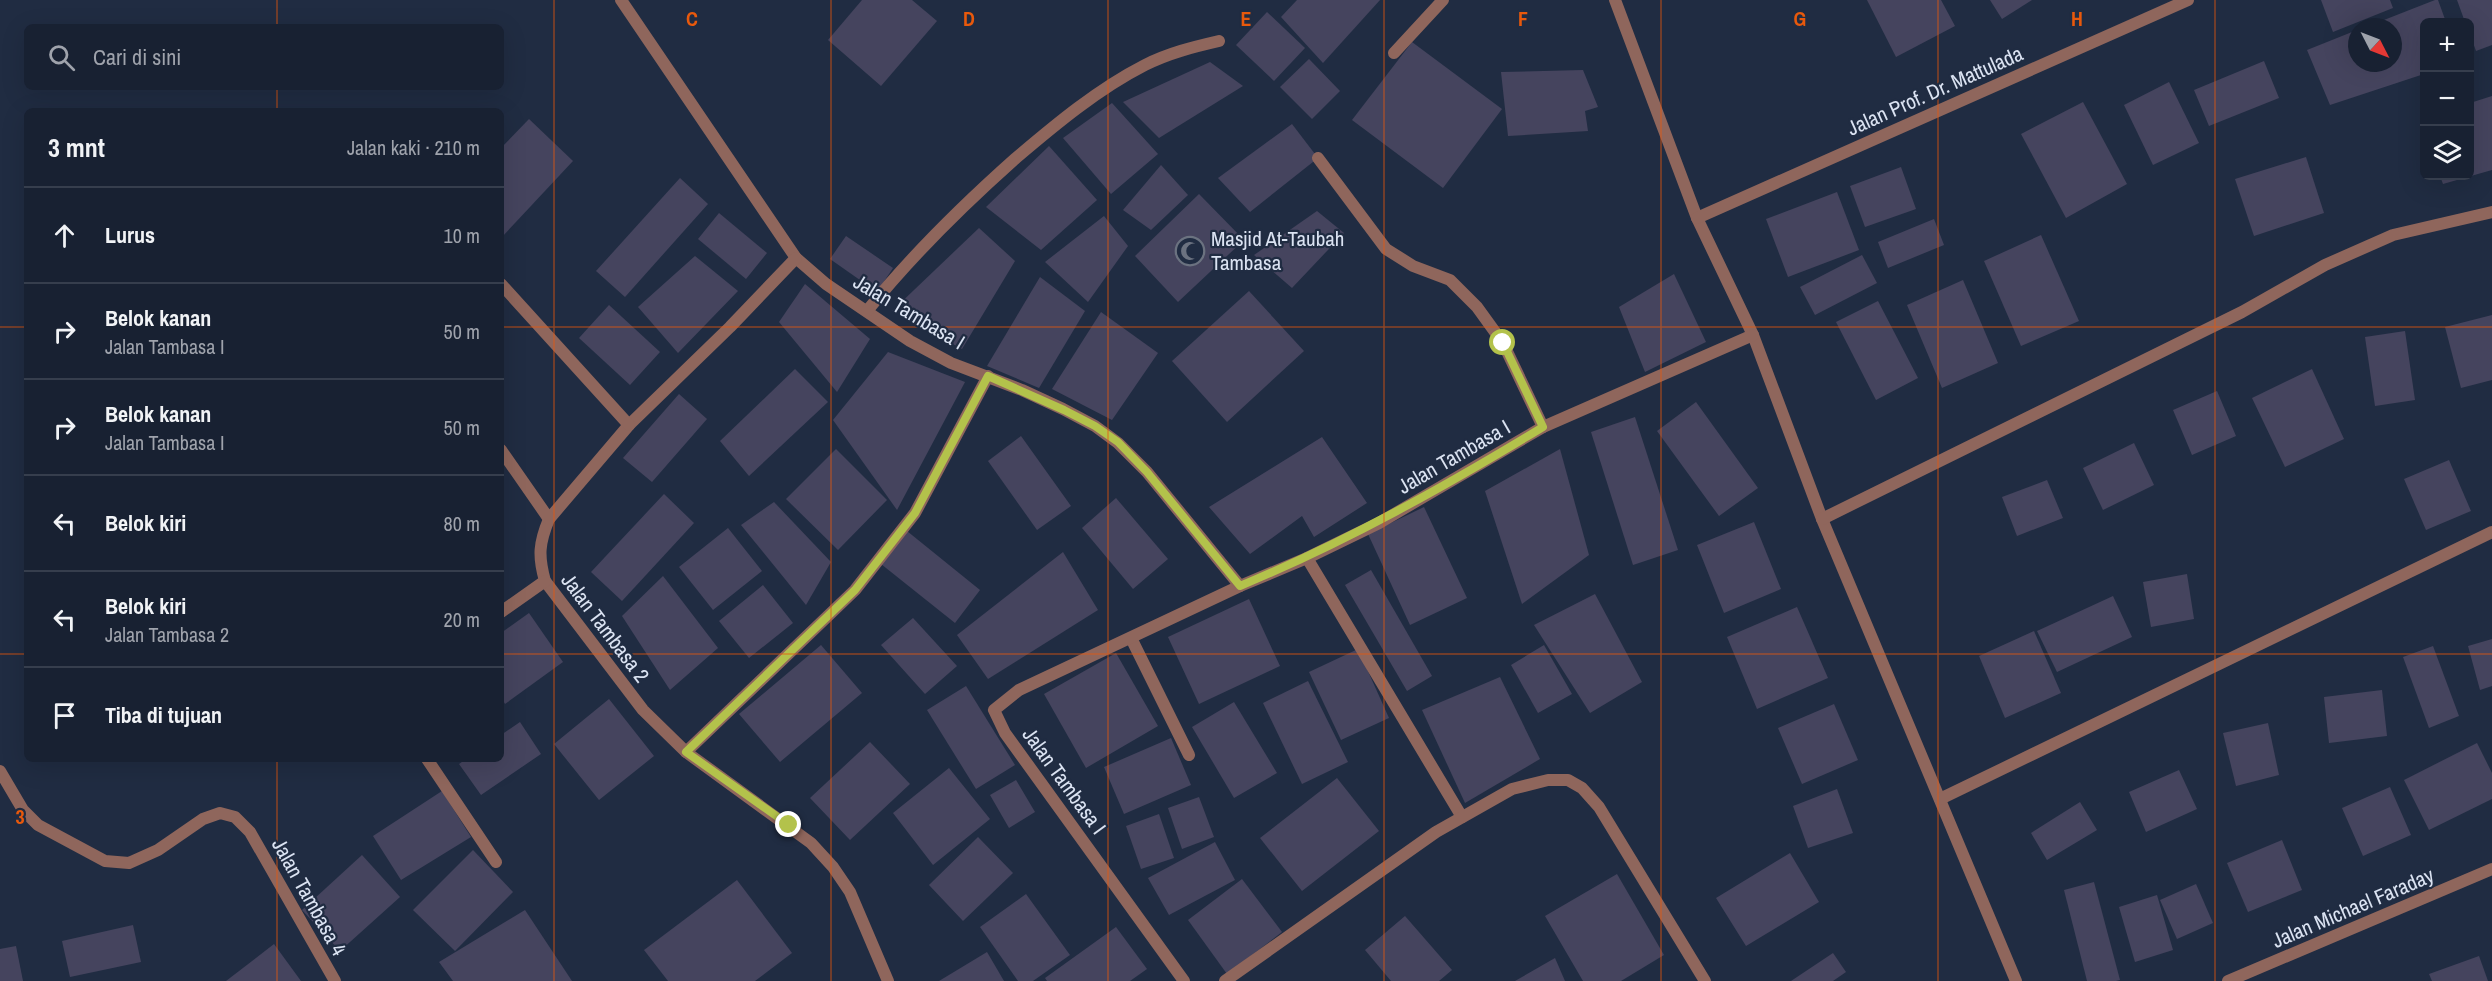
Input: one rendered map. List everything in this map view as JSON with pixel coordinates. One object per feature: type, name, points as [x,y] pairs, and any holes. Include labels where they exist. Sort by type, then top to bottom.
[{"type":"street","name":"Jalan Tambasa I","points":[[621,0],[796,258],[826,284],[910,341],[951,363],[988,376],[1064,410],[1095,426],[1118,442],[1154,481],[1240,586]]},
{"type":"street","points":[[1394,53],[1443,0]]},
{"type":"street","points":[[1615,0],[1697,218],[1753,335],[1822,519],[2016,981]]},
{"type":"street","name":"Jalan Prof. Dr. Mattulada","points":[[1697,218],[2188,0]]},
{"type":"street","points":[[867,311],[902,267],[980,190],[1052,128],[1101,91],[1144,66],[1177,51],[1219,41]]},
{"type":"street","points":[[1318,158],[1386,249],[1413,266],[1450,280],[1477,307],[1503,343],[1543,427]]},
{"type":"street","points":[[1822,519],[2242,312],[2325,265],[2393,236],[2492,212]]},
{"type":"street","name":"Jalan Tambasa 2","points":[[796,258],[730,327],[629,425],[549,519],[542,535],[538,558],[545,581],[643,710],[686,752],[811,843],[833,867],[850,892],[888,981]]},
{"type":"street","points":[[504,287],[629,425]]},
{"type":"street","name":"Jalan Tambasa I","points":[[1184,981],[1005,733],[994,710],[1019,690],[1240,586],[1307,558],[1379,522],[1543,427],[1753,335]]},
{"type":"street","points":[[686,752],[855,590],[915,513],[988,376]]},
{"type":"street","points":[[504,454],[549,519]]},
{"type":"street","points":[[1940,799],[2492,532]]},
{"type":"street","points":[[1307,558],[1462,817]]},
{"type":"street","points":[[504,610],[545,581]]},
{"type":"street","points":[[1131,638],[1189,755]]},
{"type":"street","points":[[429,762],[496,862]]},
{"type":"street","name":"Jalan Tambasa 4","points":[[0,771],[23,810],[38,825],[105,861],[129,863],[158,850],[203,819],[220,813],[235,817],[250,832],[335,981]]},
{"type":"street","points":[[1225,981],[1436,832],[1512,789],[1548,780],[1568,780],[1582,788],[1599,807],[1705,981]]},
{"type":"street","name":"Jalan Michael Faraday","points":[[2228,981],[2492,869]]},
{"type":"building","points":[[862,0],[912,0],[937,21],[881,86],[828,40]]},
{"type":"building","points":[[1297,0],[1380,0],[1323,63],[1281,17]]},
{"type":"building","points":[[1867,0],[1941,0],[1955,26],[1896,57]]},
{"type":"building","points":[[1990,0],[2032,0],[2002,19]]},
{"type":"building","points":[[2321,0],[2390,0],[2393,8],[2368,18],[2348,18],[2348,26],[2333,32]]},
{"type":"building","points":[[2438,0],[2445,18],[2420,18],[2420,75],[2330,105],[2307,50],[2348,34],[2348,72],[2402,72],[2402,18],[2389,18]]},
{"type":"building","points":[[2457,0],[2492,0],[2492,45],[2476,51],[2474,18],[2464,18]]},
{"type":"building","points":[[1267,12],[1305,48],[1274,81],[1236,45]]},
{"type":"building","points":[[1412,42],[1502,109],[1443,188],[1352,120]]},
{"type":"building","points":[[1309,59],[1340,91],[1312,119],[1280,87]]},
{"type":"building","points":[[2264,61],[2279,98],[2209,126],[2194,90]]},
{"type":"building","points":[[1210,62],[1243,86],[1159,138],[1123,102]]},
{"type":"building","points":[[1583,70],[1598,107],[1585,111],[1588,131],[1508,136],[1501,72]]},
{"type":"building","points":[[2169,82],[2199,143],[2153,165],[2124,105]]},
{"type":"building","points":[[2492,96],[2492,170],[2474,175],[2474,126],[2474,102]]},
{"type":"building","points":[[2083,102],[2127,184],[2066,218],[2021,134]]},
{"type":"building","points":[[1112,103],[1158,154],[1111,194],[1063,138]]},
{"type":"building","points":[[529,119],[573,161],[504,235],[504,145]]},
{"type":"building","points":[[1292,124],[1318,158],[1250,212],[1218,178]]},
{"type":"building","points":[[1049,146],[1097,200],[1041,250],[986,207]]},
{"type":"building","points":[[2306,157],[2324,213],[2254,236],[2235,179]]},
{"type":"building","points":[[1161,165],[1188,195],[1151,230],[1123,210]]},
{"type":"building","points":[[1901,167],[1916,209],[1865,227],[1850,186]]},
{"type":"building","points":[[680,178],[708,204],[625,297],[596,271]]},
{"type":"building","points":[[2442,180],[2457,180],[2443,184]]},
{"type":"building","points":[[1837,192],[1859,250],[1788,277],[1766,219]]},
{"type":"building","points":[[1199,194],[1244,240],[1178,302],[1135,256]]},
{"type":"building","points":[[1317,211],[1344,233],[1292,288],[1254,255]]},
{"type":"building","points":[[719,213],[767,253],[746,279],[698,239]]},
{"type":"building","points":[[1104,216],[1128,246],[1088,302],[1045,262]]},
{"type":"building","points":[[1934,219],[1944,245],[1888,268],[1878,242]]},
{"type":"building","points":[[979,228],[1015,261],[962,349],[892,311]]},
{"type":"building","points":[[2041,235],[2079,321],[2021,346],[1984,261]]},
{"type":"building","points":[[846,236],[893,268],[877,292],[830,259]]},
{"type":"building","points":[[1862,255],[1877,283],[1815,315],[1800,287]]},
{"type":"building","points":[[695,256],[738,291],[678,353],[638,307]]},
{"type":"building","points":[[1674,274],[1706,342],[1645,372],[1619,307]]},
{"type":"building","points":[[1040,277],[1085,311],[1039,388],[987,366]]},
{"type":"building","points":[[1963,280],[1998,363],[1942,388],[1907,305]]},
{"type":"building","points":[[805,284],[870,339],[837,392],[779,322]]},
{"type":"building","points":[[1249,291],[1304,351],[1227,422],[1172,361]]},
{"type":"building","points":[[1878,301],[1918,378],[1876,400],[1836,322]]},
{"type":"building","points":[[609,305],[660,352],[630,385],[579,338]]},
{"type":"building","points":[[1101,312],[1158,353],[1112,420],[1052,389]]},
{"type":"building","points":[[2492,315],[2492,380],[2461,388],[2445,327]]},
{"type":"building","points":[[2405,331],[2415,400],[2375,406],[2365,337]]},
{"type":"building","points":[[888,352],[965,382],[897,510],[833,420]]},
{"type":"building","points":[[795,369],[828,402],[749,476],[720,441]]},
{"type":"building","points":[[2312,369],[2344,439],[2285,467],[2252,398]]},
{"type":"building","points":[[2217,391],[2236,436],[2192,455],[2173,410]]},
{"type":"building","points":[[679,394],[707,419],[652,482],[623,458]]},
{"type":"building","points":[[1696,402],[1758,488],[1719,516],[1657,431]]},
{"type":"building","points":[[1635,417],[1678,550],[1633,565],[1591,432]]},
{"type":"building","points":[[1021,436],[1071,506],[1037,530],[988,461]]},
{"type":"building","points":[[1322,437],[1367,503],[1314,537],[1302,516],[1250,554],[1209,507]]},
{"type":"building","points":[[2134,443],[2154,485],[2103,510],[2083,468]]},
{"type":"building","points":[[836,449],[887,500],[838,550],[786,499]]},
{"type":"building","points":[[1560,449],[1589,555],[1522,604],[1485,491]]},
{"type":"building","points":[[2449,460],[2471,511],[2426,530],[2404,479]]},
{"type":"building","points":[[2047,480],[2063,518],[2017,536],[2002,497]]},
{"type":"building","points":[[664,494],[694,523],[622,601],[591,572]]},
{"type":"building","points":[[1116,498],[1168,559],[1133,589],[1082,528]]},
{"type":"building","points":[[774,502],[831,562],[806,605],[741,525]]},
{"type":"building","points":[[1424,507],[1467,598],[1410,625],[1368,534]]},
{"type":"building","points":[[1754,522],[1781,589],[1724,613],[1697,545]]},
{"type":"building","points":[[728,528],[762,571],[713,610],[679,567]]},
{"type":"building","points":[[907,531],[980,590],[955,623],[881,564]]},
{"type":"building","points":[[1063,552],[1098,610],[988,679],[957,635]]},
{"type":"building","points":[[1371,570],[1432,676],[1407,691],[1345,585]]},
{"type":"building","points":[[2187,574],[2194,619],[2151,627],[2143,582]]},
{"type":"building","points":[[663,576],[718,648],[670,690],[622,616]]},
{"type":"building","points":[[763,585],[793,623],[749,658],[719,621]]},
{"type":"building","points":[[1595,594],[1642,682],[1590,713],[1534,625]]},
{"type":"building","points":[[2113,596],[2132,637],[2057,672],[2037,631]]},
{"type":"building","points":[[1249,599],[1280,666],[1199,704],[1168,637]]},
{"type":"building","points":[[1797,607],[1828,678],[1757,709],[1727,637]]},
{"type":"building","points":[[529,613],[563,662],[505,704],[504,702],[504,631]]},
{"type":"building","points":[[913,618],[957,666],[925,694],[881,645]]},
{"type":"building","points":[[2034,631],[2061,693],[2005,718],[1979,656]]},
{"type":"building","points":[[2492,639],[2492,686],[2480,690],[2468,646]]},
{"type":"building","points":[[821,645],[862,693],[780,762],[739,714]]},
{"type":"building","points":[[1544,645],[1572,694],[1538,713],[1511,665]]},
{"type":"building","points":[[2433,646],[2459,716],[2429,728],[2403,657]]},
{"type":"building","points":[[1358,649],[1389,718],[1341,740],[1309,672]]},
{"type":"building","points":[[1116,653],[1158,726],[1086,768],[1044,694]]},
{"type":"building","points":[[1500,677],[1540,759],[1465,803],[1422,710]]},
{"type":"building","points":[[1308,681],[1348,762],[1302,784],[1263,703]]},
{"type":"building","points":[[966,686],[1015,765],[976,789],[927,710]]},
{"type":"building","points":[[2382,690],[2387,736],[2329,743],[2324,697]]},
{"type":"building","points":[[609,699],[654,756],[599,800],[554,744]]},
{"type":"building","points":[[1234,702],[1277,773],[1234,798],[1192,727]]},
{"type":"building","points":[[1834,704],[1858,760],[1802,784],[1778,728]]},
{"type":"building","points":[[520,722],[541,754],[481,795],[459,764],[462,762],[504,762],[504,733]]},
{"type":"building","points":[[2268,723],[2279,775],[2236,786],[2223,733]]},
{"type":"building","points":[[1171,738],[1191,785],[1124,814],[1104,767]]},
{"type":"building","points":[[870,742],[910,784],[850,840],[810,798]]},
{"type":"building","points":[[2477,743],[2492,773],[2492,799],[2429,830],[2404,780]]},
{"type":"building","points":[[949,768],[990,819],[933,865],[893,813]]},
{"type":"building","points":[[2179,770],[2197,809],[2146,832],[2129,792]]},
{"type":"building","points":[[1337,778],[1379,831],[1302,891],[1260,838]]},
{"type":"building","points":[[1016,780],[1035,812],[1009,828],[990,795]]},
{"type":"building","points":[[2390,787],[2411,835],[2363,856],[2342,808]]},
{"type":"building","points":[[1837,789],[1853,833],[1808,848],[1793,806]]},
{"type":"building","points":[[442,791],[471,837],[401,880],[373,836]]},
{"type":"building","points":[[1199,797],[1214,837],[1182,849],[1168,808]]},
{"type":"building","points":[[2080,802],[2097,830],[2047,860],[2031,833]]},
{"type":"building","points":[[1159,814],[1174,858],[1141,869],[1126,826]]},
{"type":"building","points":[[978,837],[1013,873],[963,921],[929,885]]},
{"type":"building","points":[[2282,840],[2302,890],[2248,912],[2227,863]]},
{"type":"building","points":[[1215,842],[1235,880],[1169,915],[1148,878]]},
{"type":"building","points":[[473,850],[513,892],[455,951],[413,910]]},
{"type":"building","points":[[1790,853],[1819,902],[1746,946],[1716,898]]},
{"type":"building","points":[[362,855],[400,897],[340,951],[302,910]]},
{"type":"building","points":[[1617,874],[1664,955],[1621,981],[1583,981],[1545,916]]},
{"type":"building","points":[[1242,879],[1282,932],[1227,974],[1188,920]]},
{"type":"building","points":[[737,880],[792,953],[755,981],[668,981],[644,950]]},
{"type":"building","points":[[2094,882],[2120,980],[2116,981],[2087,981],[2064,890]]},
{"type":"building","points":[[2196,884],[2213,923],[2177,939],[2160,900]]},
{"type":"building","points":[[1026,894],[1070,955],[1033,981],[1018,981],[980,927]]},
{"type":"building","points":[[2157,895],[2173,950],[2135,962],[2119,907]]},
{"type":"building","points":[[525,910],[572,981],[453,981],[439,962]]},
{"type":"building","points":[[1405,916],[1452,970],[1439,981],[1391,981],[1365,950]]},
{"type":"building","points":[[133,925],[141,962],[70,977],[62,941]]},
{"type":"building","points":[[1116,927],[1147,969],[1130,981],[1047,981],[1045,978]]},
{"type":"building","points":[[274,944],[301,981],[226,981]]},
{"type":"building","points":[[16,946],[23,981],[0,981],[0,949]]},
{"type":"building","points":[[987,952],[1004,981],[939,981]]},
{"type":"building","points":[[1833,953],[1846,972],[1833,981],[1791,981]]},
{"type":"building","points":[[2479,956],[2488,981],[2432,981],[2429,974]]},
{"type":"building","points":[[1555,958],[1565,981],[1515,981]]},
{"type":"place","name":"Masjid At-Taubah Tambasa","points":[[1190,251]]},
{"type":"route","points":[[789,825],[766,811],[686,752],[855,590],[915,513],[988,376],[1064,410],[1095,426],[1118,442],[1147,472],[1240,586],[1307,558],[1379,522],[1543,427],[1503,343]]}]
